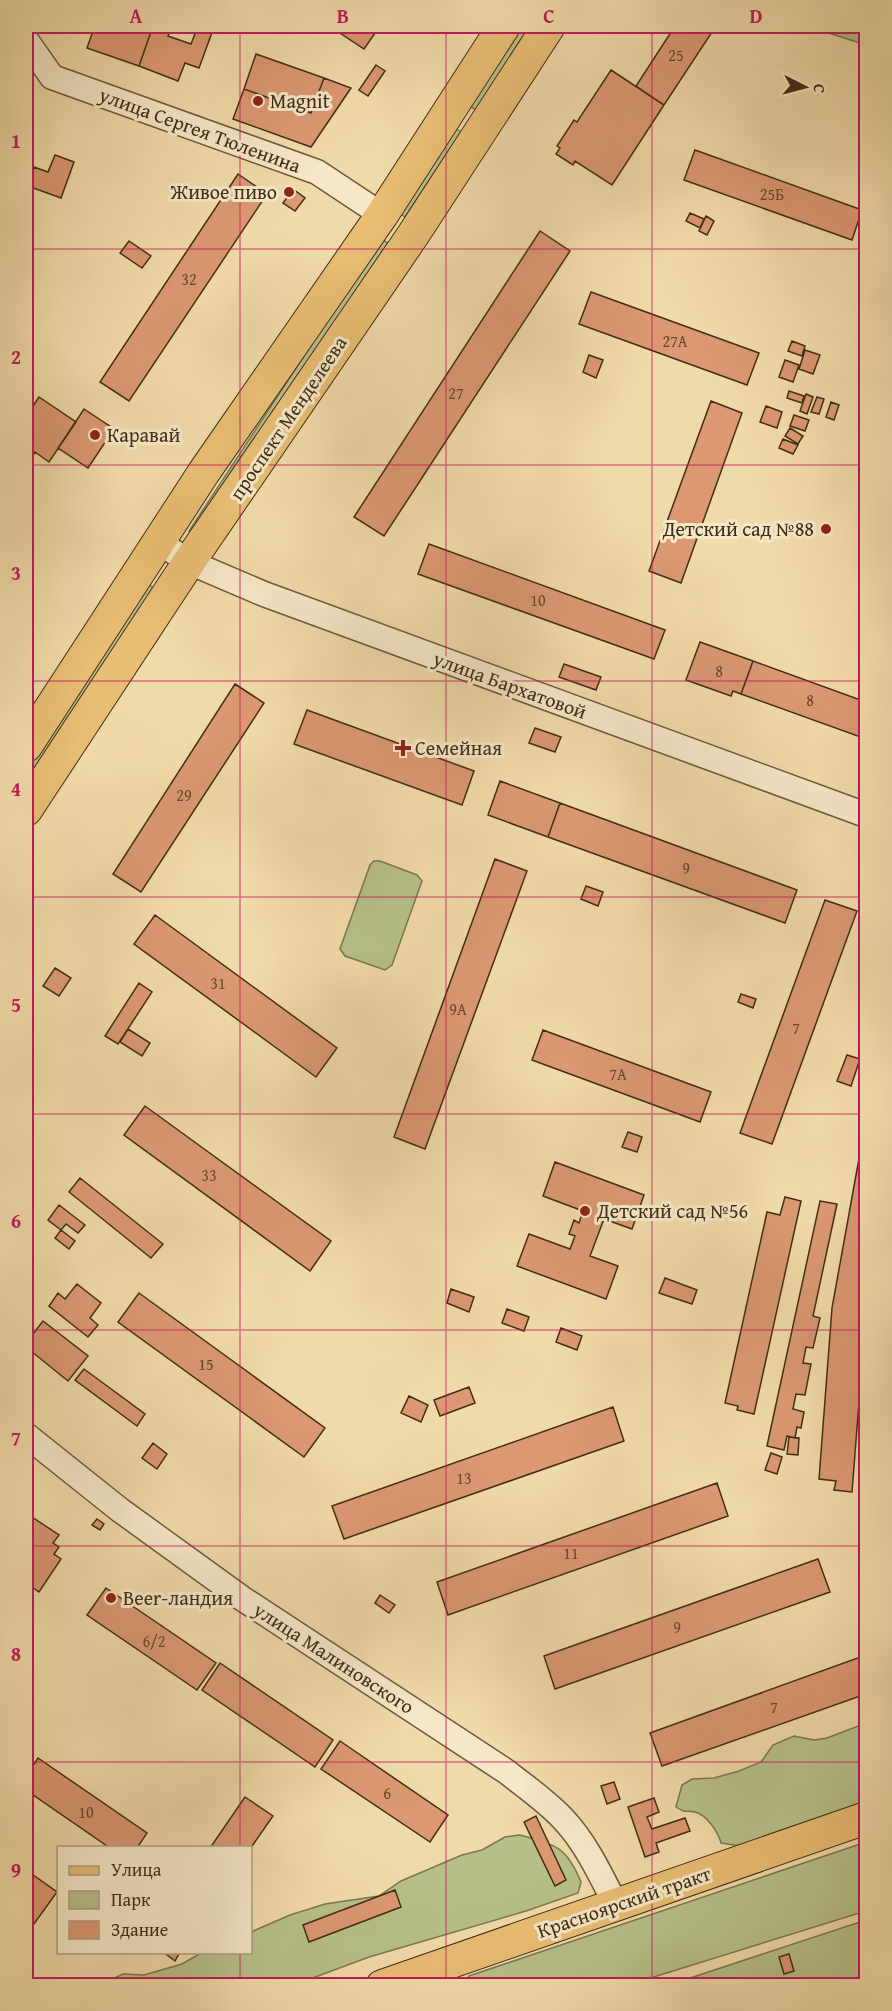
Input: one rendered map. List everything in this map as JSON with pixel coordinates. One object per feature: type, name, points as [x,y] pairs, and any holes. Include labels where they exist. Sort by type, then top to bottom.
[{"type":"main road","name":"проспект Менделеева","points":[[26,746],[204,472],[382,214],[504,26]]},
{"type":"main road","name":"проспект Менделеева","points":[[26,810],[189,562],[413,235],[549,26]]},
{"type":"main road","points":[[449,111],[481,131]]},
{"type":"main road","points":[[382,214],[413,235]]},
{"type":"main road","name":"Красноярский тракт","points":[[382,1986],[867,1818]]},
{"type":"street","name":"улица Сергея Тюленина","points":[[26,40],[52,77],[317,172],[382,214]]},
{"type":"street","name":"улица Бархатовой","points":[[159,542],[189,562],[264,594],[867,815]]},
{"type":"street","name":"улица Малиновского","points":[[26,1435],[120,1510],[234,1592],[540,1797],[566,1822],[594,1863],[616,1905]]},
{"type":"green space","points":[[521,26],[531,26],[476,110],[468,105]]},
{"type":"green space","points":[[807,26],[866,26],[866,45]]},
{"type":"green space","points":[[454,127],[461,132],[405,217],[398,212]]},
{"type":"green space","points":[[381,239],[388,243],[196,536],[189,531]]},
{"type":"green space","points":[[148,584],[155,589],[26,786],[26,770]]},
{"type":"green space","points":[[374,861],[380,861],[417,875],[422,881],[392,965],[385,970],[345,956],[340,949],[370,865]]},
{"type":"green space","points":[[866,1723],[866,1803],[741,1846],[721,1843],[708,1820],[695,1812],[676,1807],[682,1785],[692,1779],[714,1778],[761,1762],[773,1745],[794,1736],[814,1740],[827,1738]]},
{"type":"green space","points":[[520,1835],[551,1845],[565,1854],[581,1882],[578,1893],[526,1911],[369,1957],[294,1985],[81,1986],[108,1981],[123,1974],[144,1975],[182,1964],[199,1954],[252,1954],[252,1932],[290,1915],[325,1904],[379,1896],[401,1881],[462,1855],[482,1850],[505,1837]]},
{"type":"green space","points":[[866,1842],[866,1911],[628,1985],[462,1985],[469,1976]]},
{"type":"green space","points":[[866,1920],[866,1985],[669,1985]]},
{"type":"building","points":[[80,26],[153,26],[139,66],[87,48],[93,31]]},
{"type":"building","points":[[151,26],[172,26],[170,32]]},
{"type":"building","points":[[153,26],[170,32],[168,36],[191,44],[198,26],[214,27],[199,68],[185,63],[178,81],[139,66]]},
{"type":"building","points":[[341,26],[380,26],[364,49],[337,31]]},
{"type":"building","points":[[675,26],[716,26],[664,105],[636,86]]},
{"type":"building","points":[[256,54],[324,78],[311,113],[244,89]]},
{"type":"building","points":[[376,65],[385,71],[368,96],[359,90]]},
{"type":"building","points":[[611,70],[664,105],[612,185],[575,161],[573,165],[556,154],[560,148],[557,146],[574,120],[577,122]]},
{"type":"building","name":"Magnit","points":[[324,78],[351,88],[311,147],[233,119],[244,89],[311,113]]},
{"type":"building","points":[[695,150],[862,210],[852,240],[684,180]]},
{"type":"building","points":[[55,155],[74,162],[61,198],[28,186],[34,167],[48,172]]},
{"type":"building","points":[[238,174],[267,194],[129,401],[100,382]]},
{"type":"building","points":[[293,189],[305,198],[295,211],[283,203]]},
{"type":"building","points":[[690,213],[704,219],[700,228],[686,221]]},
{"type":"building","points":[[706,216],[714,221],[707,235],[699,231]]},
{"type":"building","points":[[540,231],[570,251],[384,536],[354,517]]},
{"type":"building","points":[[129,241],[151,256],[142,268],[120,253]]},
{"type":"building","points":[[591,292],[759,353],[747,385],[579,324]]},
{"type":"building","points":[[792,341],[805,346],[802,356],[788,351]]},
{"type":"building","points":[[805,350],[820,355],[813,374],[799,369]]},
{"type":"building","points":[[589,355],[603,360],[596,378],[583,372]]},
{"type":"building","points":[[785,360],[799,365],[793,382],[779,377]]},
{"type":"building","points":[[789,391],[804,396],[802,403],[787,398]]},
{"type":"building","points":[[806,394],[813,397],[807,414],[800,411]]},
{"type":"building","points":[[39,397],[76,422],[49,462],[35,452],[26,466],[26,425],[32,415],[29,412]]},
{"type":"building","points":[[817,397],[824,399],[819,414],[811,412]]},
{"type":"building","points":[[711,401],[742,413],[681,583],[649,571]]},
{"type":"building","points":[[831,402],[839,405],[834,420],[826,417]]},
{"type":"building","points":[[766,406],[782,412],[777,428],[760,422]]},
{"type":"building","points":[[84,409],[114,429],[88,468],[58,448]]},
{"type":"building","points":[[794,415],[809,420],[805,431],[790,426]]},
{"type":"building","points":[[790,428],[803,436],[798,444],[785,436]]},
{"type":"building","points":[[783,439],[798,445],[793,454],[779,448]]},
{"type":"building","points":[[429,544],[665,630],[654,659],[418,574]]},
{"type":"building","points":[[700,642],[753,661],[741,694],[733,691],[731,696],[686,680]]},
{"type":"building","points":[[753,661],[866,702],[866,739],[741,694]]},
{"type":"building","points":[[564,664],[601,677],[596,690],[559,677]]},
{"type":"building","points":[[235,684],[264,703],[141,892],[113,874]]},
{"type":"building","points":[[307,710],[474,771],[462,805],[294,744]]},
{"type":"building","points":[[535,728],[561,737],[555,752],[529,743]]},
{"type":"building","points":[[500,781],[560,803],[548,837],[488,815]]},
{"type":"building","points":[[560,803],[797,890],[785,923],[548,837]]},
{"type":"building","points":[[495,859],[527,871],[425,1149],[394,1137]]},
{"type":"building","points":[[586,886],[603,892],[598,906],[581,899]]},
{"type":"building","points":[[825,900],[857,911],[772,1144],[740,1133]]},
{"type":"building","points":[[155,915],[337,1048],[316,1077],[134,944]]},
{"type":"building","points":[[55,968],[71,978],[59,996],[43,986]]},
{"type":"building","points":[[139,983],[152,992],[118,1044],[105,1036]]},
{"type":"building","points":[[741,994],[756,999],[753,1008],[738,1002]]},
{"type":"building","points":[[128,1029],[150,1043],[142,1056],[120,1042]]},
{"type":"building","points":[[543,1030],[711,1092],[700,1122],[532,1060]]},
{"type":"building","points":[[847,1055],[860,1059],[851,1086],[837,1081]]},
{"type":"building","points":[[145,1106],[331,1241],[310,1271],[124,1135]]},
{"type":"building","points":[[628,1132],[642,1137],[637,1152],[622,1147]]},
{"type":"building","points":[[862,1142],[866,1143],[866,1312],[852,1492],[834,1490],[836,1481],[819,1479],[832,1308]]},
{"type":"building","points":[[555,1162],[644,1195],[632,1229],[604,1219],[590,1256],[618,1266],[606,1299],[517,1266],[529,1234],[570,1249],[575,1236],[569,1234],[574,1220],[579,1223],[583,1211],[543,1196]]},
{"type":"building","points":[[80,1178],[163,1244],[151,1258],[69,1192]]},
{"type":"building","points":[[785,1197],[801,1201],[754,1414],[737,1410],[738,1406],[725,1403],[767,1212],[780,1215]]},
{"type":"building","points":[[820,1201],[837,1204],[813,1316],[820,1318],[813,1348],[806,1347],[803,1363],[811,1364],[805,1395],[796,1394],[793,1409],[804,1412],[801,1428],[797,1427],[795,1438],[787,1436],[784,1450],[767,1446]]},
{"type":"building","points":[[59,1205],[85,1225],[78,1233],[66,1224],[61,1230],[48,1220]]},
{"type":"building","points":[[61,1230],[75,1241],[69,1249],[55,1238]]},
{"type":"building","points":[[665,1278],[697,1290],[692,1304],[659,1293]]},
{"type":"building","points":[[77,1284],[101,1303],[90,1318],[98,1325],[88,1337],[49,1306],[58,1293],[65,1299]]},
{"type":"building","points":[[451,1289],[474,1297],[469,1312],[447,1303]]},
{"type":"building","points":[[139,1293],[325,1428],[304,1457],[118,1322]]},
{"type":"building","points":[[507,1309],[529,1317],[524,1331],[502,1323]]},
{"type":"building","points":[[43,1321],[88,1356],[68,1381],[26,1347],[26,1343]]},
{"type":"building","points":[[561,1328],[582,1336],[577,1350],[556,1342]]},
{"type":"building","points":[[84,1369],[145,1414],[137,1426],[75,1380]]},
{"type":"building","points":[[469,1387],[475,1403],[440,1416],[434,1400]]},
{"type":"building","points":[[409,1396],[428,1405],[421,1422],[401,1413]]},
{"type":"building","points":[[613,1407],[624,1441],[344,1539],[332,1506]]},
{"type":"building","points":[[789,1437],[799,1438],[798,1455],[787,1454]]},
{"type":"building","points":[[153,1443],[167,1454],[157,1469],[142,1458]]},
{"type":"building","points":[[771,1453],[782,1457],[777,1474],[765,1470]]},
{"type":"building","points":[[717,1483],[728,1516],[448,1615],[437,1582]]},
{"type":"building","points":[[26,1513],[59,1535],[53,1543],[59,1547],[54,1554],[61,1559],[39,1592],[26,1583]]},
{"type":"building","points":[[97,1519],[104,1524],[100,1530],[92,1525]]},
{"type":"building","points":[[818,1559],[830,1592],[555,1689],[544,1656]]},
{"type":"building","points":[[106,1588],[216,1663],[197,1690],[87,1615]]},
{"type":"building","points":[[380,1595],[395,1605],[389,1613],[375,1603]]},
{"type":"building","points":[[866,1655],[866,1694],[662,1766],[650,1733]]},
{"type":"building","points":[[220,1663],[333,1740],[315,1767],[202,1690]]},
{"type":"building","points":[[340,1741],[448,1815],[430,1842],[321,1769]]},
{"type":"building","points":[[38,1758],[147,1833],[138,1846],[107,1846],[26,1790],[26,1776]]},
{"type":"building","points":[[614,1782],[620,1799],[607,1804],[601,1786]]},
{"type":"building","points":[[245,1797],[273,1816],[252,1846],[211,1846]]},
{"type":"building","points":[[654,1798],[659,1812],[647,1817],[652,1829],[685,1818],[690,1831],[656,1843],[659,1852],[645,1857],[628,1807]]},
{"type":"building","points":[[536,1816],[566,1880],[555,1886],[524,1822]]},
{"type":"building","points":[[29,1872],[57,1892],[26,1935],[26,1876]]},
{"type":"building","points":[[395,1890],[401,1907],[309,1942],[303,1925]]},
{"type":"building","points":[[166,1954],[179,1954],[175,1961]]},
{"type":"building","points":[[789,1954],[794,1971],[784,1974],[779,1957]]},
{"type":"place","name":"Magnit","points":[[258,101]]},
{"type":"place","name":"Живое пиво","points":[[289,192]]},
{"type":"place","name":"Каравай","points":[[95,435]]},
{"type":"place","name":"Детский сад №88","points":[[826,529]]},
{"type":"place","name":"Семейная","points":[[403,748]]},
{"type":"place","name":"Детский сад №56","points":[[585,1211]]},
{"type":"place","name":"Beer-ландия","points":[[111,1598]]}]
